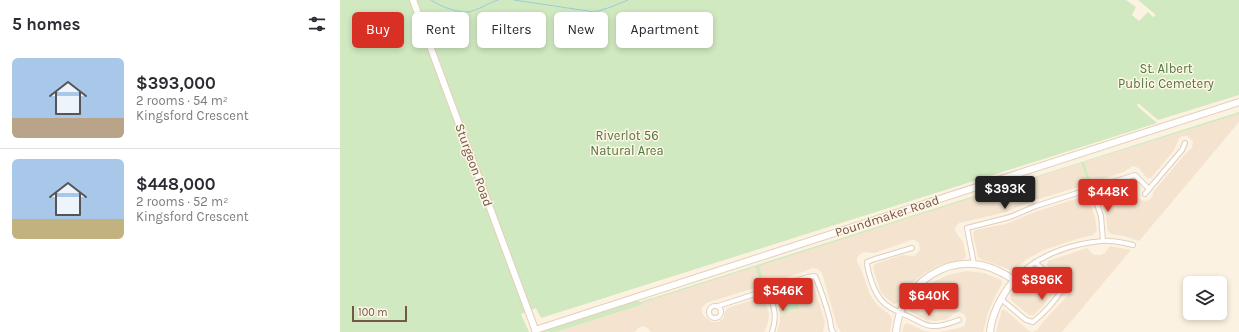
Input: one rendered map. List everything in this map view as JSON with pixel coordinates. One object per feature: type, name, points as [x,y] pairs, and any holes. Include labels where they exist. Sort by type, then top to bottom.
[{"type":"street","name":"Sturgeon Road","points":[[413,0],[536,331]]},
{"type":"street","name":"Poundmaker Road","points":[[536,331],[1239,102]]},
{"type":"street","points":[[1145,194],[1182,150],[1185,143]]},
{"type":"street","points":[[974,264],[967,228],[1010,217],[1036,206],[1135,175],[1150,189]]},
{"type":"street","points":[[1092,189],[1101,216],[1103,240]]},
{"type":"street","points":[[990,332],[994,315],[1001,299],[1014,280],[1028,266],[1055,252],[1085,243],[1103,240],[1118,241],[1133,245]]},
{"type":"street","points":[[912,248],[867,262],[867,268],[876,295],[885,304],[900,313],[931,326],[950,324],[959,320]]},
{"type":"street","points":[[1001,299],[1026,320],[1033,322],[1038,318],[1063,288],[1036,262]]},
{"type":"street","points":[[896,332],[900,313],[909,295],[917,286],[937,271],[961,264],[974,264],[992,268],[1014,280]]},
{"type":"street","points":[[718,306],[815,276],[830,321],[831,330],[833,332]]},
{"type":"street","points":[[769,290],[776,319],[772,332]]},
{"type":"shaded area","points":[[1239,114],[1239,122],[1139,241],[1124,236],[1111,234],[1108,231],[1106,215],[1099,195],[1101,191],[1130,182],[1137,184],[1137,194],[1139,199],[1144,201],[1149,200],[1154,191],[1191,149],[1193,141],[1187,136],[1182,136],[1179,138],[1174,150],[1151,178],[1147,178],[1139,168],[1133,166],[1123,172],[1091,183],[1084,162]]},
{"type":"shaded area","points":[[1081,163],[1088,184],[1032,201],[1006,212],[959,223],[956,226],[955,231],[963,242],[966,256],[964,259],[942,264],[926,272],[911,284],[898,303],[894,304],[881,293],[873,268],[875,264],[902,255],[916,255],[920,250],[919,243],[915,240],[911,240],[874,253],[864,252],[860,254],[857,258],[857,262],[870,295],[877,305],[890,315],[892,319],[890,332],[841,332],[837,326],[822,273],[818,269],[812,268],[764,285],[758,266]]},
{"type":"shaded area","points":[[1085,196],[1089,198],[1095,218],[1097,231],[1093,235],[1044,250],[1027,259],[1015,269],[1010,270],[982,260],[978,257],[973,234],[975,230],[1006,224],[1035,212]]},
{"type":"shaded area","points":[[1110,246],[1131,250],[1062,332],[1032,332],[1037,330],[1070,293],[1072,288],[1070,283],[1047,265],[1048,261],[1087,248],[1094,255],[1101,255],[1105,253]]},
{"type":"shaded area","points":[[755,267],[761,286],[706,303],[702,308],[702,313],[712,322],[719,322],[724,318],[725,312],[728,308],[761,297],[765,299],[769,314],[768,323],[764,332],[651,332],[648,328],[643,326],[638,328],[635,332],[556,332],[644,304],[642,303]]},
{"type":"shaded area","points":[[967,271],[984,273],[1001,280],[1002,284],[988,313],[983,332],[939,332],[964,326],[966,317],[960,312],[954,313],[947,319],[935,321],[926,320],[911,312],[909,308],[920,292],[929,284],[948,275]]},
{"type":"shaded area","points":[[1032,271],[1037,271],[1055,286],[1056,291],[1034,315],[1029,315],[1011,300],[1010,295],[1020,282]]},
{"type":"shaded area","points":[[809,282],[813,284],[825,322],[823,332],[777,332],[780,322],[780,312],[799,309],[796,297],[778,303],[776,296],[778,292]]},
{"type":"shaded area","points":[[1002,310],[1005,310],[1032,332],[996,332]]},
{"type":"shaded area","points":[[907,323],[930,332],[902,332],[904,325]]},
{"type":"green space","name":"Riverlot 56 Natural Area","points":[[340,0],[1126,0],[1136,7],[1132,15],[1139,21],[1148,12],[1153,17],[1156,15],[1138,0],[1239,0],[1239,95],[1158,120],[1138,103],[1137,106],[1157,123],[541,318],[536,308],[521,314],[529,332],[340,332]]},
{"type":"green space","points":[[1239,112],[1239,114],[1084,162],[1091,183],[1088,184],[1081,163],[759,266],[764,285],[761,286],[755,267],[556,332],[543,332],[542,329],[636,299],[640,302]]},
{"type":"green space","points":[[796,297],[799,309],[780,312],[778,303]]},
{"type":"waterway","points":[[431,0],[449,9],[464,12],[475,10],[498,0]]},
{"type":"waterway","points":[[514,0],[595,12],[628,0]]},
{"type":"park label","name":"St. Albert Public Cemetery","points":[[1166,76]]}]
